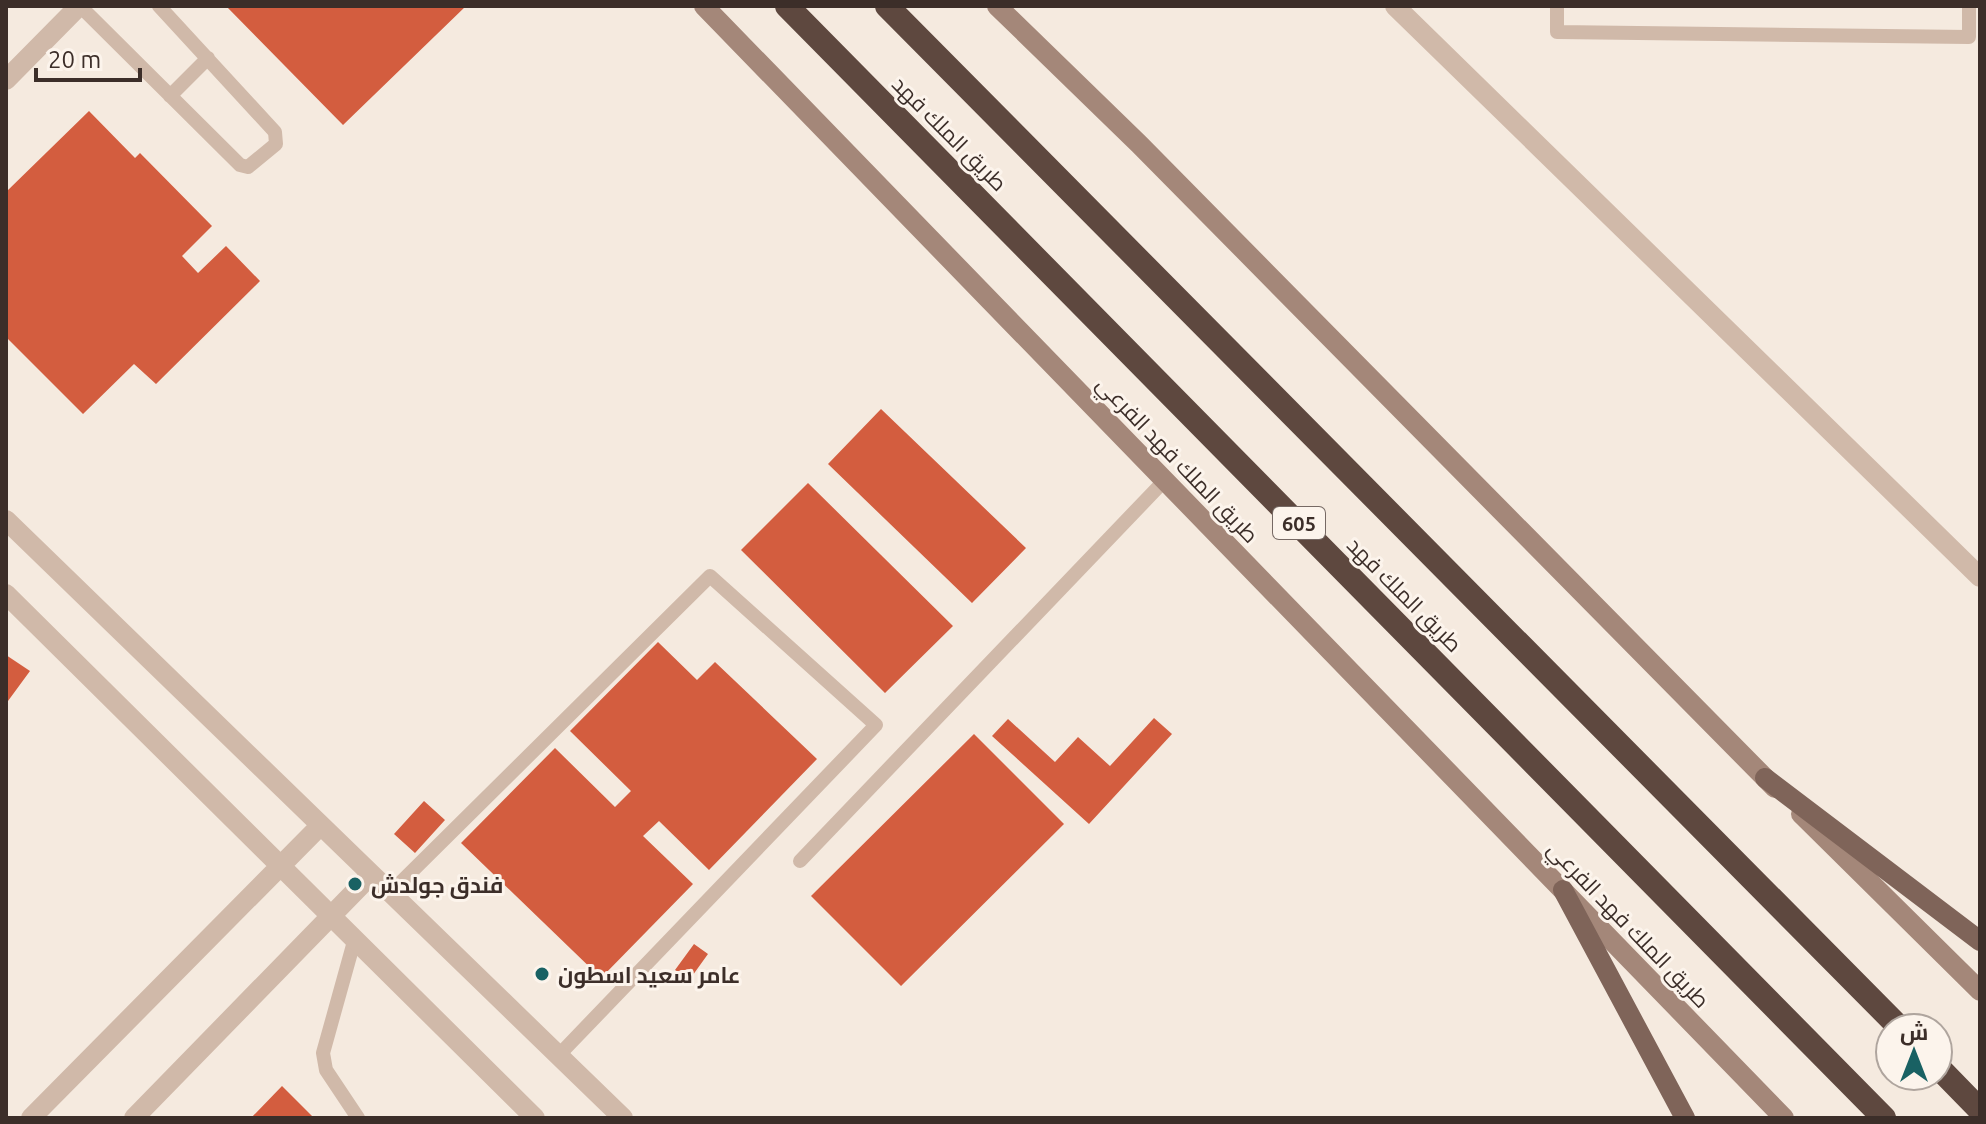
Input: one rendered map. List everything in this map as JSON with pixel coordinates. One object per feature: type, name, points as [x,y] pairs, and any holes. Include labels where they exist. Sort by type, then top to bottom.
[{"type":"highway","name":"طريق الملك فهد","points":[[787,6],[1884,1118]]},
{"type":"highway","name":"طريق الملك فهد","points":[[887,6],[1884,1012]]},
{"type":"highway","points":[[1954,1083],[1980,1110]]},
{"type":"main road","name":"طريق الملك فهد الفرعي","points":[[704,6],[1784,1118]]},
{"type":"main road","points":[[997,6],[1980,991]]},
{"type":"main road","points":[[1765,778],[1980,941]]},
{"type":"main road","points":[[1563,890],[1685,1118]]},
{"type":"street","points":[[6,80],[79,6]]},
{"type":"street","points":[[1395,6],[1980,577]]},
{"type":"street","points":[[6,520],[319,827],[623,1118]]},
{"type":"street","points":[[6,594],[535,1118]]},
{"type":"street","points":[[31,1118],[319,827]]},
{"type":"street","points":[[134,1118],[370,876]]},
{"type":"lane","points":[[79,6],[240,165],[248,167],[276,144],[275,132],[159,6]]},
{"type":"lane","points":[[1557,6],[1557,32],[1969,37],[1969,6]]},
{"type":"lane","points":[[170,96],[208,58]]},
{"type":"lane","points":[[800,861],[1165,480]]},
{"type":"lane","points":[[389,894],[710,576],[876,725],[558,1056]]},
{"type":"lane","points":[[355,938],[323,1053],[326,1070],[358,1118]]},
{"type":"building","points":[[226,6],[466,6],[343,125]]},
{"type":"building","points":[[89,111],[135,158],[140,153],[212,226],[182,256],[198,273],[226,246],[260,281],[156,384],[134,364],[83,414],[6,337],[6,192]]},
{"type":"building","points":[[881,409],[1026,548],[972,603],[828,464]]},
{"type":"building","points":[[808,483],[953,626],[885,693],[741,550]]},
{"type":"building","points":[[658,642],[697,680],[715,662],[817,759],[709,870],[659,821],[643,836],[693,884],[601,978],[461,843],[555,748],[615,807],[631,791],[570,731]]},
{"type":"building","points":[[6,655],[30,671],[8,701],[6,700]]},
{"type":"building","points":[[1154,718],[1172,734],[1089,824],[992,736],[1008,719],[1055,762],[1078,737],[1110,766]]},
{"type":"building","points":[[974,734],[1064,824],[901,986],[811,896]]},
{"type":"building","points":[[424,801],[445,820],[415,853],[394,834]]},
{"type":"building","points":[[694,944],[708,954],[690,979],[675,970]]},
{"type":"building","points":[[282,1086],[314,1118],[251,1118]]},
{"type":"place","name":"فندق جولدش","points":[[355,884]]},
{"type":"place","name":"عامر سعيد اسطون","points":[[542,974]]}]
